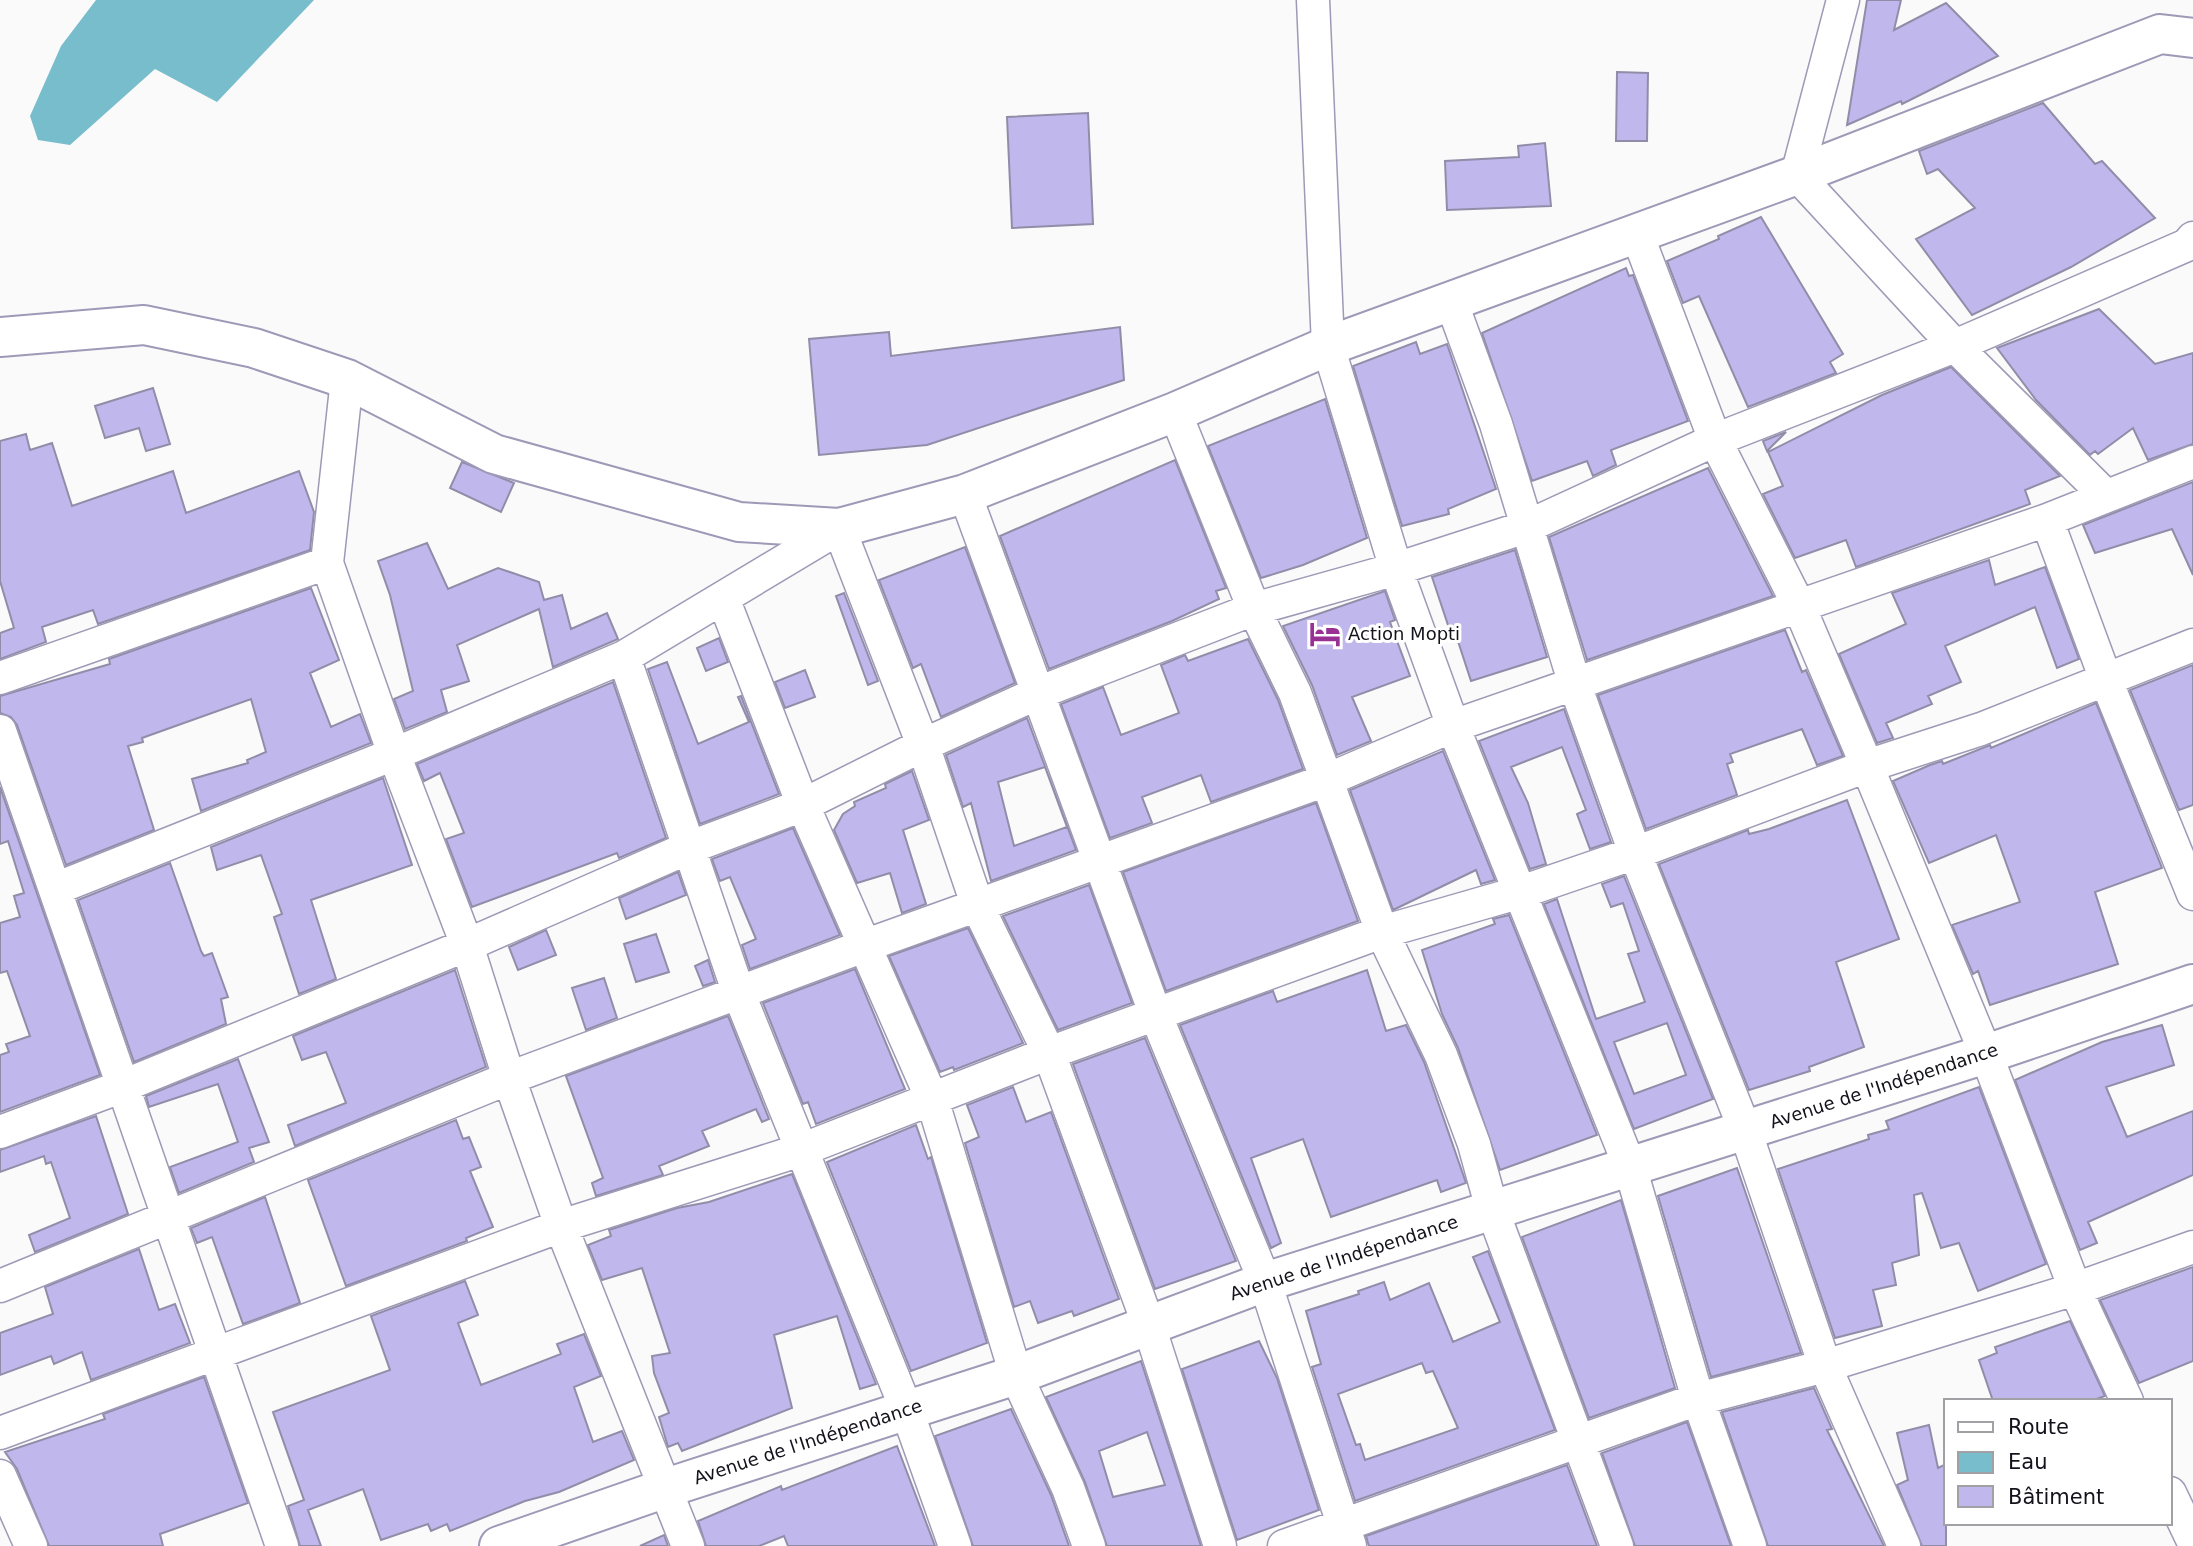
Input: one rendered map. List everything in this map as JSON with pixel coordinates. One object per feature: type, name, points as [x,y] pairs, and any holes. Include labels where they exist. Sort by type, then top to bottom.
[{"type":"main road","points":[[0,337],[144,325],[254,348],[346,379],[494,454],[739,522],[839,528],[965,494],[1175,412],[1328,346],[1797,175],[2160,33],[2193,38]]},
{"type":"main road","name":"Avenue de l'Indépendance","points":[[499,1546],[666,1488],[1016,1375],[1265,1282],[1986,1054],[2193,984]]},
{"type":"street","points":[[1313,0],[1328,346],[1396,569],[1453,726],[1630,1167],[1698,1399],[1750,1546]]},
{"type":"street","points":[[1843,0],[1797,175],[1955,346],[2105,495]]},
{"type":"street","points":[[1637,234],[1715,440],[1799,606],[1986,1054],[2075,1289],[2126,1399]]},
{"type":"street","points":[[0,1132],[123,1086],[467,945],[688,848],[803,805],[923,745],[1038,693],[1254,609],[1396,569],[1525,527],[1715,440],[1955,346],[2187,245],[2193,238]]},
{"type":"street","points":[[1451,301],[1496,425],[1575,685],[1636,853],[1745,1130],[1825,1367],[1904,1546]]},
{"type":"street","points":[[346,379],[327,563],[394,754],[467,945],[509,1078],[561,1226],[688,1546]]},
{"type":"street","points":[[1175,412],[1254,609],[1295,693],[1329,779],[1382,932],[1441,1055],[1474,1144],[1492,1209],[1617,1546]]},
{"type":"street","points":[[0,1286],[509,1078],[864,946],[1329,779],[1453,726],[2047,520],[2193,462]]},
{"type":"street","points":[[965,494],[1154,1013],[1265,1282],[1346,1535]]},
{"type":"street","points":[[2047,520],[2106,680],[2193,894]]},
{"type":"street","points":[[55,889],[394,754],[624,657],[839,528],[923,745],[978,907],[1049,1053],[1149,1326],[1220,1546]]},
{"type":"street","points":[[0,678],[327,563]]},
{"type":"street","points":[[723,598],[803,805],[932,1099],[1016,1375],[1068,1488],[1089,1546]]},
{"type":"street","points":[[0,1433],[561,1226],[801,1150],[1154,1013],[1382,932],[1521,892],[1636,853],[1867,765],[1981,729],[2193,645]]},
{"type":"street","points":[[624,657],[739,994],[907,1411],[955,1546]]},
{"type":"street","points":[[0,731],[282,1546]]},
{"type":"street","points":[[1284,1546],[1346,1535],[1578,1443],[1698,1399],[1825,1367],[2075,1289],[2193,1247]]},
{"type":"street","points":[[0,1476],[31,1546]]},
{"type":"street","points":[[2172,1497],[2193,1541]]},
{"type":"water","points":[[96,0],[314,0],[217,102],[155,69],[70,145],[38,140],[30,116],[61,46]]},
{"type":"building","points":[[1867,0],[1901,0],[1894,30],[1946,3],[1998,56],[1902,104],[1901,101],[1847,125]]},
{"type":"building","points":[[1617,72],[1648,73],[1647,141],[1616,141]]},
{"type":"building","points":[[2043,103],[2095,164],[2102,161],[2155,218],[2071,267],[1972,315],[1916,239],[1975,208],[1938,169],[1927,174],[1919,151]]},
{"type":"building","points":[[1088,113],[1093,224],[1012,228],[1007,117]]},
{"type":"building","points":[[1545,143],[1551,206],[1447,210],[1445,161],[1519,157],[1518,146]]},
{"type":"building","points":[[1761,217],[1843,354],[1830,362],[1836,373],[1748,407],[1699,296],[1683,303],[1667,261],[1719,239],[1718,236]]},
{"type":"building","points":[[1626,268],[1629,276],[1633,275],[1688,421],[1611,450],[1616,465],[1593,476],[1587,461],[1532,481],[1482,333]]},
{"type":"building","points":[[2099,309],[2155,364],[2193,353],[2193,444],[2148,460],[2133,428],[2098,454],[2095,451],[2090,455],[2036,400],[1997,348]]},
{"type":"building","points":[[1120,327],[1124,380],[927,445],[819,455],[809,339],[889,332],[891,356]]},
{"type":"building","points":[[1416,342],[1420,354],[1447,344],[1496,489],[1448,509],[1449,514],[1402,526],[1353,366]]},
{"type":"building","points":[[1951,367],[2060,476],[2025,490],[2030,504],[1856,567],[1846,540],[1795,558],[1763,494],[1783,486],[1768,452],[1882,395]]},
{"type":"building","points":[[153,388],[170,444],[146,451],[139,428],[105,438],[95,406]]},
{"type":"building","points":[[1325,399],[1367,538],[1303,565],[1261,578],[1208,446]]},
{"type":"building","points":[[1786,432],[1767,451],[1763,441]]},
{"type":"building","points":[[26,434],[30,450],[52,443],[72,506],[173,471],[186,513],[299,471],[314,512],[310,550],[98,624],[93,610],[42,627],[46,642],[0,659],[0,633],[14,628],[0,581],[0,441]]},
{"type":"building","points":[[1175,460],[1226,588],[1216,591],[1219,599],[1172,621],[1049,669],[1000,536]]},
{"type":"building","points":[[462,462],[514,483],[501,512],[450,488]]},
{"type":"building","points":[[1708,468],[1773,596],[1587,660],[1549,537]]},
{"type":"building","points":[[2193,482],[2193,575],[2172,529],[2095,553],[2083,525]]},
{"type":"building","points":[[427,543],[448,589],[498,568],[539,582],[544,600],[562,595],[571,629],[607,613],[618,639],[553,667],[539,609],[457,645],[469,681],[441,690],[447,712],[405,729],[394,699],[413,691],[390,595],[378,561]]},
{"type":"building","points":[[965,547],[1015,683],[941,717],[921,664],[913,668],[879,580]]},
{"type":"building","points":[[1515,550],[1547,657],[1471,681],[1453,626],[1449,628],[1432,577]]},
{"type":"building","points":[[1989,560],[1995,585],[2045,567],[2079,659],[2057,668],[2035,607],[1945,646],[1961,682],[1928,696],[1932,704],[1886,723],[1893,738],[1877,743],[1839,654],[1906,624],[1892,593]]},
{"type":"building","points":[[311,588],[339,660],[310,673],[331,727],[360,714],[371,743],[201,811],[192,779],[248,763],[247,760],[266,752],[251,699],[142,738],[143,742],[128,746],[154,830],[66,865],[17,725],[11,717],[0,713],[0,696],[110,664],[109,659]]},
{"type":"building","points":[[1385,591],[1395,620],[1390,622],[1410,676],[1352,697],[1371,741],[1337,755],[1312,685],[1283,626]]},
{"type":"building","points":[[844,593],[878,681],[868,685],[836,596]]},
{"type":"building","points":[[1785,630],[1802,672],[1806,670],[1843,756],[1817,765],[1802,729],[1730,754],[1733,762],[1727,764],[1737,795],[1646,829],[1598,695]]},
{"type":"building","points":[[719,638],[728,662],[706,671],[697,648]]},
{"type":"building","points":[[1248,639],[1278,700],[1303,769],[1211,802],[1201,775],[1142,797],[1152,823],[1110,838],[1061,704],[1103,687],[1121,735],[1179,713],[1161,665],[1185,655],[1188,661]]},
{"type":"building","points":[[667,662],[698,744],[749,722],[738,697],[741,696],[779,794],[700,824],[648,669]]},
{"type":"building","points":[[2193,665],[2193,805],[2179,810],[2130,690]]},
{"type":"building","points":[[805,670],[815,697],[785,708],[775,682]]},
{"type":"building","points":[[613,682],[666,838],[619,858],[617,853],[472,907],[446,839],[464,833],[440,773],[424,781],[417,764]]},
{"type":"building","points":[[2096,703],[2162,868],[2095,892],[2118,964],[1990,1005],[1978,971],[1973,974],[1952,925],[2020,902],[1996,835],[1929,863],[1893,781],[1930,765],[1942,761],[1943,764],[1990,745],[1991,748]]},
{"type":"building","points":[[1564,709],[1611,842],[1590,849],[1577,814],[1586,810],[1562,747],[1511,767],[1528,803],[1546,864],[1530,869],[1479,741]]},
{"type":"building","points":[[1027,718],[1076,850],[991,881],[971,803],[963,807],[946,755]],"holes":[[[1045,767],[1067,827],[1014,846],[998,782]]]},
{"type":"building","points":[[1443,751],[1495,880],[1481,884],[1476,870],[1393,910],[1350,790]]},
{"type":"building","points":[[912,771],[929,820],[903,830],[926,904],[902,913],[890,873],[857,883],[834,830],[843,814],[855,806],[854,802],[886,788],[885,784]]},
{"type":"building","points":[[383,778],[412,865],[311,900],[336,979],[299,994],[274,917],[282,914],[261,855],[217,870],[211,847]]},
{"type":"building","points":[[0,787],[100,1075],[0,1112],[0,1055],[9,1052],[6,1044],[30,1036],[7,971],[0,973],[0,923],[20,917],[14,896],[24,893],[8,841],[0,844]]},
{"type":"building","points":[[1847,800],[1899,939],[1836,962],[1864,1047],[1809,1067],[1810,1071],[1749,1090],[1659,864],[1748,830],[1749,834],[1769,829]]},
{"type":"building","points":[[1316,803],[1358,921],[1166,991],[1123,872]]},
{"type":"building","points":[[793,828],[840,935],[750,969],[742,945],[756,939],[730,877],[720,881],[712,859]]},
{"type":"building","points":[[170,863],[201,951],[204,956],[212,953],[228,997],[221,999],[226,1024],[134,1062],[78,900]]},
{"type":"building","points":[[678,872],[686,895],[626,919],[619,898]]},
{"type":"building","points":[[1624,876],[1713,1099],[1634,1129],[1544,904],[1557,899],[1596,1019],[1645,1002],[1628,954],[1639,951],[1623,903],[1611,907],[1602,884]],"holes":[[[1667,1023],[1686,1075],[1634,1094],[1614,1042]]]},
{"type":"building","points":[[1089,885],[1132,1003],[1058,1030],[1003,916]]},
{"type":"building","points":[[1509,915],[1597,1135],[1500,1170],[1458,1048],[1442,1014],[1422,950],[1495,924],[1493,919]]},
{"type":"building","points":[[968,928],[1023,1043],[954,1070],[953,1067],[940,1072],[889,956]]},
{"type":"building","points":[[546,930],[556,955],[518,970],[509,947]]},
{"type":"building","points":[[656,934],[669,972],[636,982],[624,944]]},
{"type":"building","points":[[708,960],[715,982],[703,986],[695,966]]},
{"type":"building","points":[[855,969],[905,1089],[816,1124],[808,1102],[803,1104],[763,1003]]},
{"type":"building","points":[[455,970],[486,1067],[295,1146],[288,1125],[346,1103],[326,1052],[302,1060],[293,1036]]},
{"type":"building","points":[[1367,970],[1386,1031],[1406,1025],[1424,1062],[1466,1183],[1441,1192],[1437,1180],[1331,1217],[1303,1139],[1251,1158],[1281,1243],[1271,1248],[1180,1025],[1273,991],[1277,1002]]},
{"type":"building","points":[[604,978],[617,1018],[586,1030],[572,988]]},
{"type":"building","points":[[728,1016],[769,1119],[762,1122],[756,1109],[702,1131],[709,1146],[659,1166],[663,1175],[596,1196],[592,1183],[603,1178],[566,1076]]},
{"type":"building","points":[[2162,1025],[2174,1065],[2106,1087],[2127,1137],[2193,1111],[2193,1175],[2088,1222],[2097,1243],[2080,1250],[2015,1080],[2102,1042]]},
{"type":"building","points":[[1145,1038],[1236,1261],[1155,1289],[1073,1064]]},
{"type":"building","points":[[238,1059],[269,1142],[249,1148],[254,1162],[179,1193],[170,1167],[238,1142],[218,1084],[149,1107],[146,1096]]},
{"type":"building","points":[[1013,1087],[1026,1122],[1051,1112],[1119,1299],[1074,1316],[1072,1311],[1038,1323],[1030,1301],[1014,1307],[965,1143],[979,1137],[967,1105]]},
{"type":"building","points":[[1979,1087],[2046,1264],[1978,1291],[1959,1243],[1941,1248],[1922,1193],[1914,1195],[1919,1255],[1892,1263],[1896,1285],[1873,1290],[1882,1326],[1835,1338],[1778,1169],[1869,1139],[1868,1135],[1889,1129],[1886,1121]]},
{"type":"building","points":[[96,1116],[128,1214],[35,1252],[29,1235],[70,1218],[51,1162],[46,1164],[44,1156],[0,1172],[0,1150]]},
{"type":"building","points":[[456,1120],[463,1139],[469,1137],[481,1167],[470,1171],[493,1227],[466,1238],[467,1241],[346,1286],[308,1180]]},
{"type":"building","points":[[916,1125],[928,1159],[931,1157],[987,1343],[911,1371],[827,1162]]},
{"type":"building","points":[[1737,1168],[1801,1353],[1711,1377],[1658,1196]]},
{"type":"building","points":[[792,1174],[876,1384],[860,1389],[837,1316],[774,1335],[792,1408],[682,1451],[678,1443],[668,1447],[659,1417],[669,1413],[654,1373],[652,1356],[670,1353],[642,1268],[602,1280],[588,1245],[611,1236],[609,1230],[677,1208],[709,1202]]},
{"type":"building","points":[[265,1197],[300,1303],[243,1324],[212,1237],[197,1243],[191,1228]]},
{"type":"building","points":[[1621,1200],[1675,1388],[1589,1418],[1522,1237]]},
{"type":"building","points":[[139,1249],[159,1310],[175,1304],[190,1343],[91,1380],[82,1352],[54,1364],[51,1356],[0,1375],[0,1333],[53,1314],[45,1287]]},
{"type":"building","points":[[1488,1251],[1555,1430],[1355,1501],[1312,1367],[1321,1364],[1306,1311],[1359,1294],[1358,1291],[1384,1282],[1390,1300],[1429,1283],[1453,1342],[1500,1322],[1473,1257]],"holes":[[[1422,1363],[1426,1373],[1433,1371],[1458,1428],[1365,1460],[1360,1444],[1356,1445],[1338,1394]]]},
{"type":"building","points":[[2193,1267],[2193,1361],[2139,1383],[2100,1300]]},
{"type":"building","points":[[465,1281],[478,1315],[458,1323],[481,1385],[561,1354],[557,1344],[584,1334],[601,1376],[574,1387],[593,1442],[622,1431],[634,1460],[559,1492],[525,1501],[450,1531],[447,1524],[431,1531],[428,1524],[381,1540],[363,1489],[308,1510],[321,1546],[300,1546],[288,1506],[304,1500],[273,1412],[390,1370],[371,1316]]},
{"type":"building","points":[[2070,1321],[2105,1396],[2097,1399],[1992,1399],[1979,1360],[1997,1353],[1995,1347]]},
{"type":"building","points":[[1259,1341],[1277,1378],[1319,1510],[1237,1540],[1182,1369]]},
{"type":"building","points":[[1141,1361],[1201,1546],[1107,1546],[1085,1482],[1046,1397]],"holes":[[[1147,1432],[1165,1485],[1113,1497],[1099,1451]]]},
{"type":"building","points":[[204,1377],[248,1503],[160,1534],[163,1546],[49,1546],[17,1469],[5,1452],[105,1419],[103,1414]]},
{"type":"building","points":[[1814,1388],[1832,1429],[1827,1430],[1884,1546],[1768,1546],[1722,1412]]},
{"type":"building","points":[[1011,1409],[1051,1495],[1069,1546],[973,1546],[935,1436]]},
{"type":"building","points":[[1687,1422],[1731,1546],[1635,1546],[1602,1453]]},
{"type":"building","points":[[1929,1425],[1938,1468],[1944,1465],[1946,1546],[1922,1546],[1897,1485],[1908,1480],[1897,1433]]},
{"type":"building","points":[[897,1446],[935,1546],[788,1546],[784,1536],[759,1546],[706,1546],[698,1521],[781,1486],[782,1490]]},
{"type":"building","points":[[1567,1465],[1597,1546],[1369,1546],[1366,1536]]},
{"type":"building","points":[[664,1535],[668,1546],[640,1546]]},
{"type":"place","name":"Action Mopti","points":[[1325,634]]}]
